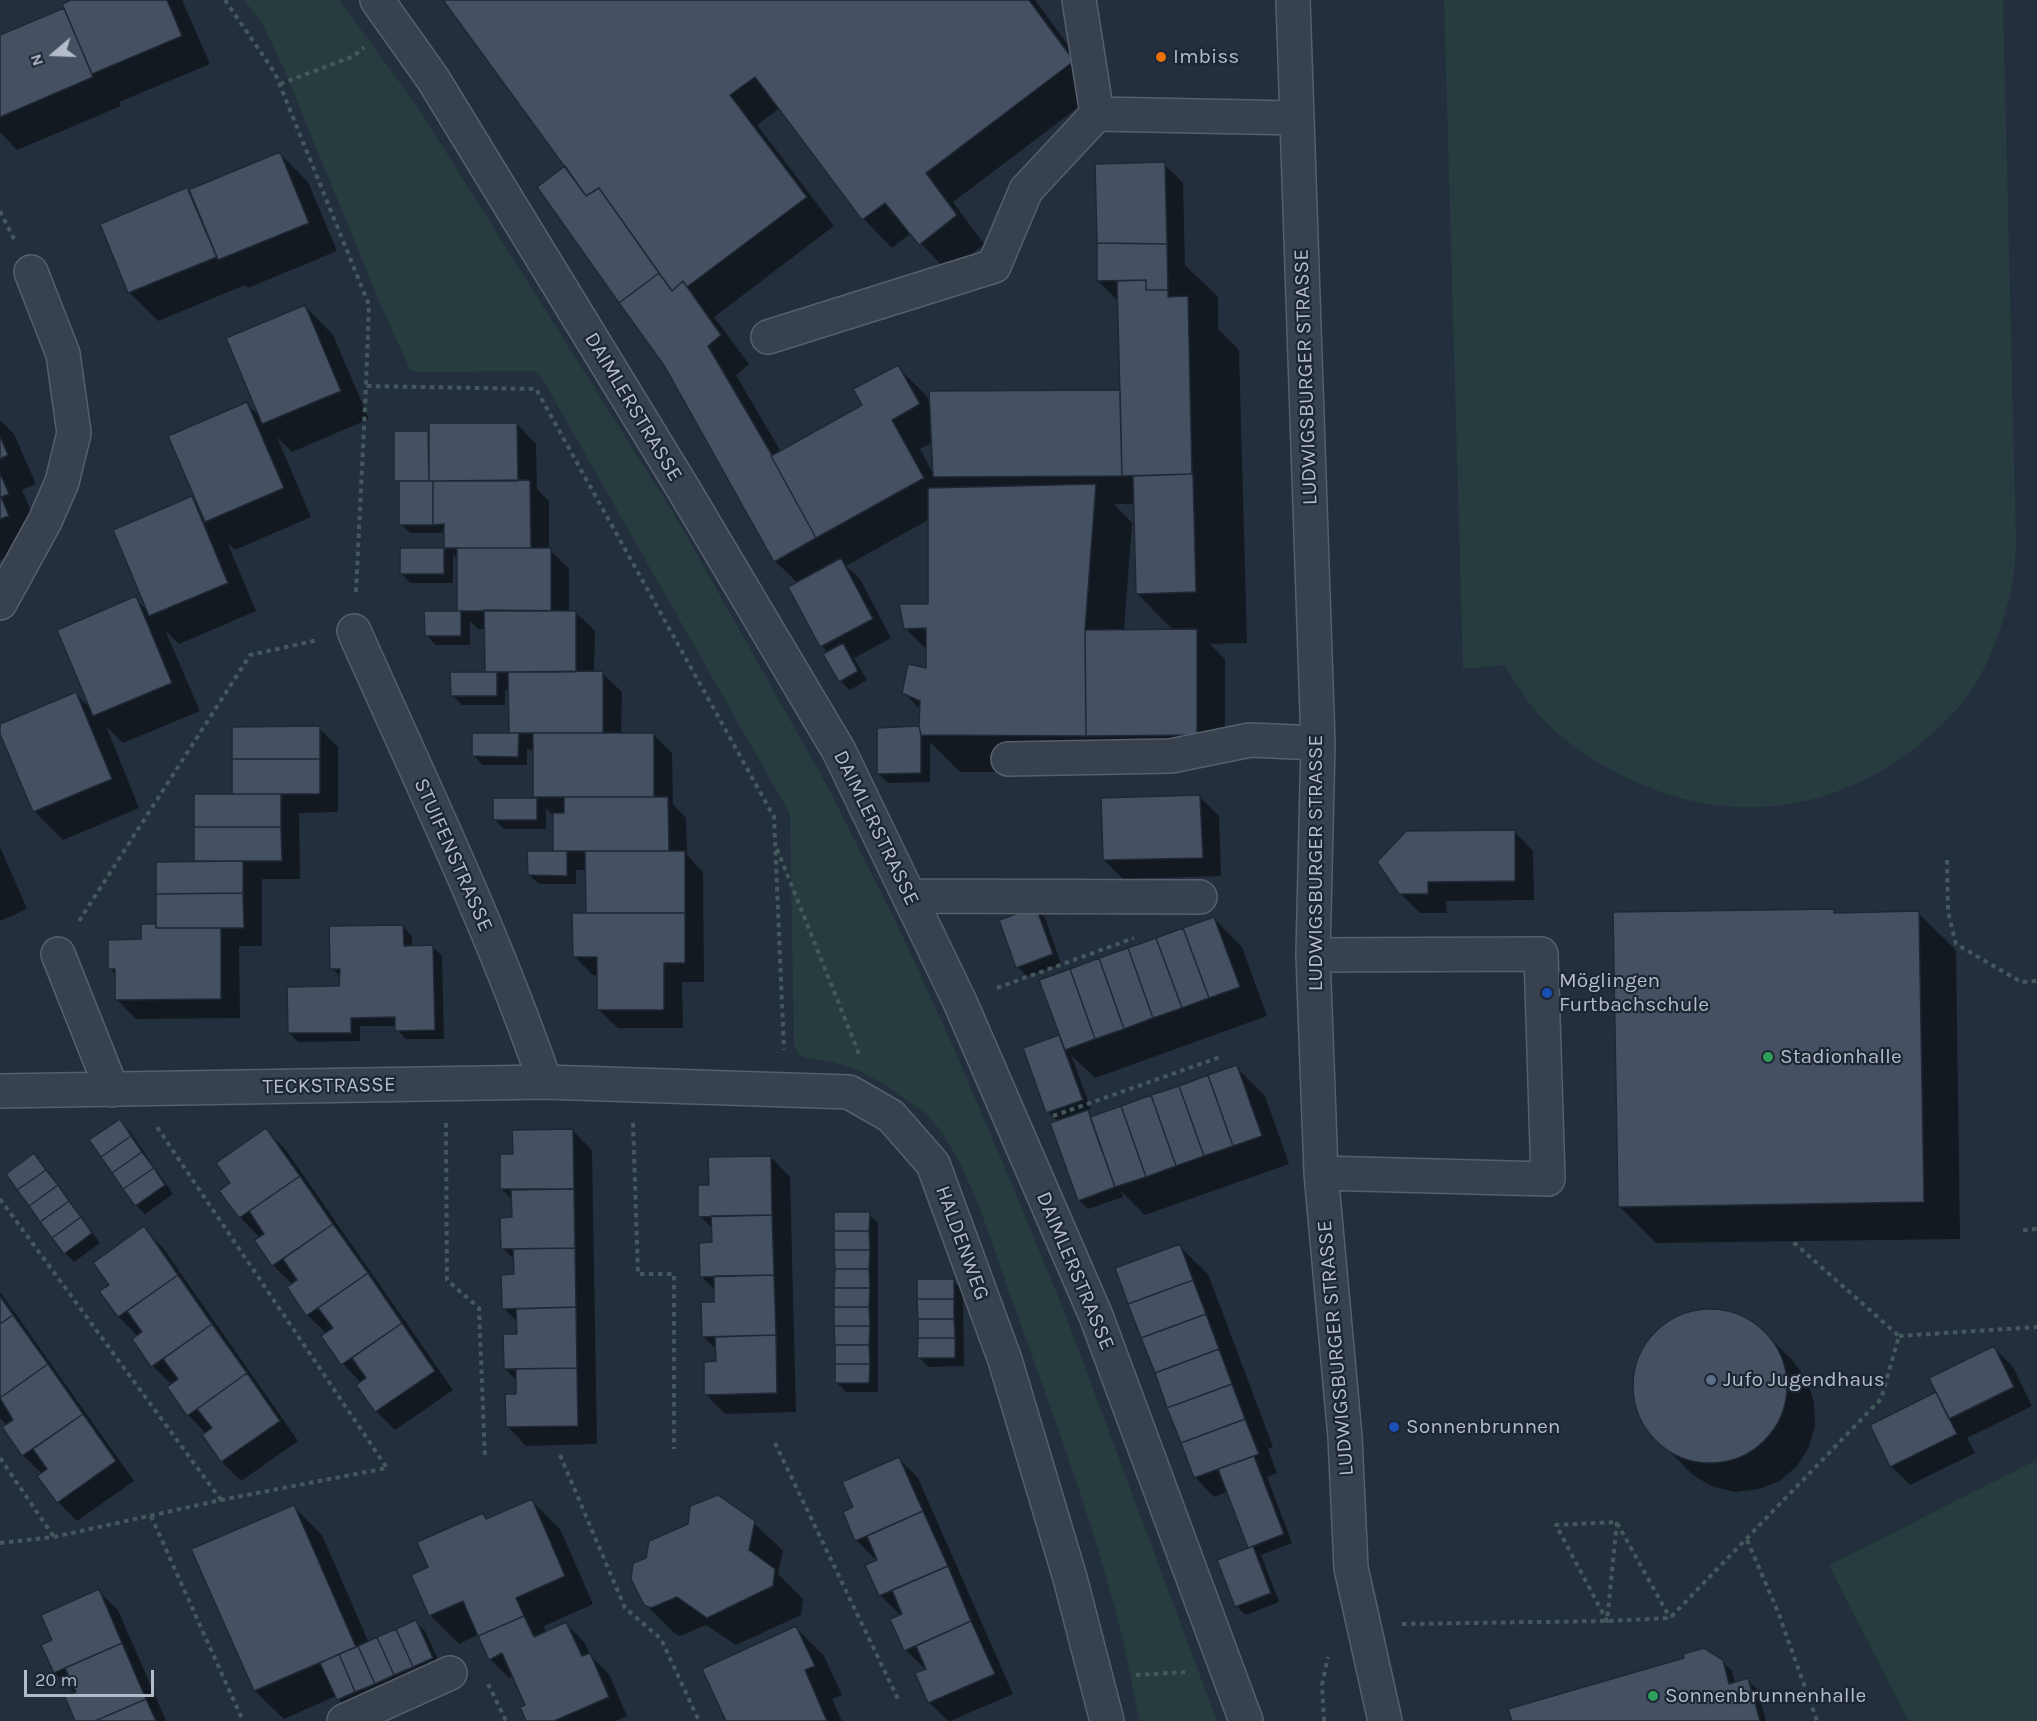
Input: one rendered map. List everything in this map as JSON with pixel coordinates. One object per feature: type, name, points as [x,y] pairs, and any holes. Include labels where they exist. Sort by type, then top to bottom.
[{"type":"street","points":[[1079,0],[1097,114]]},
{"type":"street","name":"LUDWIGSBURGER STRASSE","points":[[1293,0],[1318,743],[1313,955],[1322,1173],[1345,1437],[1351,1568],[1385,1721]]},
{"type":"street","name":"DAIMLERSTRASSE","points":[[385,11],[433,79],[839,751],[960,1002],[1096,1316],[1246,1721]]},
{"type":"street","points":[[768,337],[994,266],[1026,190],[1097,114],[1297,118]]},
{"type":"street","points":[[0,603],[45,521],[62,482],[74,433],[63,354],[31,272]]},
{"type":"street","name":"STUIFENSTRASSE","points":[[354,631],[493,945],[527,1029],[545,1082]]},
{"type":"street","points":[[1008,759],[1171,756],[1250,740],[1318,743]]},
{"type":"street","points":[[909,896],[1200,897]]},
{"type":"street","points":[[57,954],[121,1090]]},
{"type":"street","points":[[1313,955],[1541,954],[1542,966],[1548,1179],[1322,1173]]},
{"type":"street","name":"TECKSTRASSE","points":[[0,1091],[545,1082]]},
{"type":"street","name":"HALDENWEG","points":[[545,1082],[849,1092],[891,1116],[933,1164],[1005,1360],[1070,1578],[1107,1721]]},
{"type":"street","points":[[344,1721],[450,1673]]},
{"type":"path","points":[[57,954],[250,655],[354,631],[369,305],[275,73],[225,0]]},
{"type":"path","points":[[280,84],[354,56],[385,11]]},
{"type":"path","points":[[366,386],[536,389],[774,817],[786,1089]]},
{"type":"path","points":[[775,844],[859,1055]]},
{"type":"path","points":[[1947,860],[1948,912],[1956,944],[2021,982],[2037,981]]},
{"type":"path","points":[[960,1002],[1140,935]]},
{"type":"path","points":[[1016,1130],[1223,1056]]},
{"type":"path","points":[[445,1084],[447,1280],[480,1308],[485,1459]]},
{"type":"path","points":[[632,1085],[638,1274],[674,1274],[674,1449]]},
{"type":"path","points":[[0,1543],[54,1537],[221,1500],[387,1468],[121,1090]]},
{"type":"path","points":[[0,1199],[221,1500]]},
{"type":"path","points":[[2023,1230],[2037,1229]]},
{"type":"path","points":[[1793,1242],[1899,1336],[2037,1327]]},
{"type":"path","points":[[1363,1624],[1670,1618],[1881,1399],[1899,1336]]},
{"type":"path","points":[[775,1443],[898,1699]]},
{"type":"path","points":[[560,1455],[625,1608],[661,1639],[699,1721]]},
{"type":"path","points":[[0,1458],[54,1537]]},
{"type":"path","points":[[151,1516],[243,1721]]},
{"type":"path","points":[[1607,1621],[1556,1525],[1617,1522]]},
{"type":"path","points":[[1607,1621],[1617,1522]]},
{"type":"path","points":[[1617,1522],[1670,1618]]},
{"type":"path","points":[[1747,1540],[1778,1612],[1817,1721]]},
{"type":"path","points":[[1096,1678],[1191,1671],[1224,1660]]},
{"type":"green space","points":[[244,0],[339,0],[417,106],[677,519],[829,789],[895,920],[948,1035],[1064,1311],[1217,1721],[1139,1721],[1117,1616],[1086,1512],[989,1233],[956,1155],[927,1115],[892,1089],[844,1065],[798,1055],[794,1045],[790,814],[542,378],[534,371],[411,371],[385,315],[283,67],[263,25]]},
{"type":"green space","points":[[1444,0],[2003,0],[2016,544],[2013,578],[2008,604],[1992,652],[1968,696],[1923,742],[1885,769],[1844,789],[1801,802],[1757,807],[1712,805],[1666,794],[1621,775],[1568,742],[1536,711],[1504,665],[1463,669]]},
{"type":"green space","points":[[2037,1460],[2037,1721],[1908,1721],[1829,1565]]},
{"type":"building","points":[[71,0],[167,0],[182,36],[92,74],[62,4]]},
{"type":"building","points":[[443,0],[1029,0],[1074,61],[926,173],[957,215],[919,245],[885,203],[862,220],[755,77],[730,95],[807,197],[687,287],[683,281],[672,291],[599,188],[586,196]]},
{"type":"building","points":[[64,8],[93,77],[0,117],[0,35]]},
{"type":"building","points":[[280,152],[309,223],[218,260],[188,190]]},
{"type":"building","points":[[1165,162],[1167,244],[1097,243],[1095,164]]},
{"type":"building","points":[[565,166],[586,196],[599,188],[659,273],[619,303],[537,187]]},
{"type":"building","points":[[188,187],[217,257],[128,293],[100,224]]},
{"type":"building","points":[[1097,243],[1167,244],[1168,290],[1146,290],[1146,280],[1097,281]]},
{"type":"building","points":[[659,273],[672,291],[683,281],[721,335],[708,346],[772,455],[816,538],[774,562],[665,367],[619,303]]},
{"type":"building","points":[[1146,280],[1146,290],[1168,290],[1168,297],[1188,296],[1192,474],[1122,476],[1117,281]]},
{"type":"building","points":[[305,305],[341,391],[262,424],[226,338]]},
{"type":"building","points":[[898,365],[920,404],[892,420],[924,478],[816,538],[771,456],[862,405],[853,389]]},
{"type":"building","points":[[1120,390],[1122,476],[933,477],[929,391]]},
{"type":"building","points":[[247,402],[284,488],[205,522],[168,436]]},
{"type":"building","points":[[429,423],[517,423],[518,481],[429,481]]},
{"type":"building","points":[[394,431],[428,431],[429,481],[394,481]]},
{"type":"building","points":[[0,436],[8,455],[0,459]]},
{"type":"building","points":[[0,473],[9,494],[1,497],[9,516],[0,519]]},
{"type":"building","points":[[1193,474],[1196,592],[1136,594],[1133,476]]},
{"type":"building","points":[[530,480],[531,548],[444,548],[444,524],[433,525],[433,481]]},
{"type":"building","points":[[399,481],[433,481],[433,525],[399,525]]},
{"type":"building","points":[[1096,484],[1085,630],[1086,736],[921,735],[920,701],[902,693],[908,664],[926,668],[926,628],[904,629],[899,604],[928,604],[928,488]]},
{"type":"building","points":[[192,496],[228,583],[149,616],[113,530]]},
{"type":"building","points":[[400,548],[444,548],[444,574],[400,574]]},
{"type":"building","points":[[457,548],[551,548],[551,611],[457,611]]},
{"type":"building","points":[[841,558],[873,619],[820,647],[788,587]]},
{"type":"building","points":[[136,596],[172,683],[93,716],[57,630]]},
{"type":"building","points":[[484,610],[576,611],[576,672],[485,672]]},
{"type":"building","points":[[424,611],[461,611],[461,636],[425,636]]},
{"type":"building","points":[[1197,629],[1197,735],[1086,736],[1085,630]]},
{"type":"building","points":[[843,643],[858,671],[839,682],[823,654]]},
{"type":"building","points":[[603,671],[603,733],[509,733],[508,672]]},
{"type":"building","points":[[450,672],[497,672],[497,696],[451,696]]},
{"type":"building","points":[[76,692],[112,779],[33,812],[0,734],[0,724]]},
{"type":"building","points":[[320,726],[320,759],[232,759],[232,727]]},
{"type":"building","points":[[919,726],[921,773],[877,774],[877,728]]},
{"type":"building","points":[[472,733],[519,733],[518,757],[472,756]]},
{"type":"building","points":[[533,733],[654,733],[654,797],[533,797]]},
{"type":"building","points":[[232,759],[320,759],[320,794],[232,794]]},
{"type":"building","points":[[194,794],[281,794],[281,827],[194,827]]},
{"type":"building","points":[[1200,795],[1203,858],[1103,860],[1101,798]]},
{"type":"building","points":[[564,797],[668,797],[669,851],[553,851],[553,813],[564,813]]},
{"type":"building","points":[[493,798],[537,798],[537,820],[493,820]]},
{"type":"building","points":[[194,827],[281,827],[282,861],[194,861]]},
{"type":"building","points":[[1515,830],[1515,881],[1428,882],[1428,894],[1399,894],[1377,862],[1406,831]]},
{"type":"building","points":[[527,851],[567,851],[567,876],[528,875]]},
{"type":"building","points":[[585,851],[685,851],[685,913],[586,913]]},
{"type":"building","points":[[243,861],[243,893],[156,894],[156,862]]},
{"type":"building","points":[[243,893],[244,928],[156,928],[156,894]]},
{"type":"building","points":[[1036,907],[1053,954],[1016,968],[999,920]]},
{"type":"building","name":"Stadionhalle","points":[[1834,909],[1834,913],[1919,911],[1924,1202],[1618,1207],[1613,912]]},
{"type":"building","points":[[572,913],[685,913],[685,963],[664,963],[664,1010],[597,1010],[597,957],[573,957]]},
{"type":"building","points":[[1214,917],[1240,987],[1209,998],[1183,928]]},
{"type":"building","points":[[141,924],[156,924],[156,928],[221,928],[221,999],[115,1000],[115,969],[108,969],[108,940],[141,939]]},
{"type":"building","points":[[403,925],[404,946],[433,945],[435,1030],[395,1031],[395,1017],[351,1018],[351,1033],[288,1033],[287,987],[339,986],[340,969],[330,969],[329,926]]},
{"type":"building","points":[[1183,928],[1209,998],[1182,1008],[1156,938]]},
{"type":"building","points":[[1156,938],[1182,1008],[1153,1018],[1128,948]]},
{"type":"building","points":[[1128,948],[1153,1018],[1124,1029],[1099,958]]},
{"type":"building","points":[[1099,958],[1124,1029],[1095,1039],[1070,969]]},
{"type":"building","points":[[1070,969],[1095,1039],[1065,1050],[1039,980]]},
{"type":"building","points":[[1059,1035],[1083,1100],[1046,1113],[1023,1048]]},
{"type":"building","points":[[1237,1065],[1262,1136],[1233,1146],[1208,1075]]},
{"type":"building","points":[[1208,1075],[1233,1146],[1204,1156],[1179,1086]]},
{"type":"building","points":[[1179,1086],[1204,1156],[1176,1166],[1151,1095]]},
{"type":"building","points":[[1151,1095],[1176,1166],[1146,1177],[1121,1106]]},
{"type":"building","points":[[1121,1106],[1146,1177],[1115,1187],[1090,1117]]},
{"type":"building","points":[[1088,1110],[1115,1187],[1078,1201],[1050,1123]]},
{"type":"building","points":[[120,1119],[131,1136],[101,1157],[89,1140]]},
{"type":"building","points":[[266,1128],[300,1176],[239,1218],[219,1191],[230,1183],[216,1163]]},
{"type":"building","points":[[573,1129],[574,1189],[500,1189],[500,1154],[513,1154],[512,1130]]},
{"type":"building","points":[[131,1136],[142,1152],[112,1173],[101,1157]]},
{"type":"building","points":[[142,1152],[154,1168],[123,1189],[112,1173]]},
{"type":"building","points":[[34,1153],[46,1170],[17,1190],[6,1174]]},
{"type":"building","points":[[771,1156],[772,1215],[698,1217],[698,1185],[709,1185],[708,1157]]},
{"type":"building","points":[[154,1168],[165,1185],[135,1206],[123,1189]]},
{"type":"building","points":[[46,1170],[58,1185],[29,1206],[17,1190]]},
{"type":"building","points":[[300,1176],[333,1224],[272,1266],[254,1240],[264,1234],[249,1211]]},
{"type":"building","points":[[58,1185],[69,1201],[40,1222],[29,1206]]},
{"type":"building","points":[[574,1189],[575,1248],[501,1249],[500,1218],[512,1217],[511,1190]]},
{"type":"building","points":[[69,1201],[81,1217],[52,1238],[40,1222]]},
{"type":"building","points":[[834,1212],[870,1212],[869,1231],[834,1231]]},
{"type":"building","points":[[772,1215],[774,1275],[700,1277],[699,1243],[712,1242],[711,1216]]},
{"type":"building","points":[[81,1217],[92,1233],[64,1254],[52,1238]]},
{"type":"building","points":[[333,1224],[368,1273],[306,1316],[287,1287],[297,1280],[283,1259]]},
{"type":"building","points":[[144,1226],[178,1275],[118,1317],[99,1291],[109,1285],[93,1263]]},
{"type":"building","points":[[834,1231],[869,1231],[870,1250],[834,1250]]},
{"type":"building","points":[[1180,1244],[1193,1280],[1128,1304],[1115,1268]]},
{"type":"building","points":[[575,1248],[576,1307],[502,1309],[501,1275],[514,1274],[513,1249]]},
{"type":"building","points":[[834,1250],[870,1250],[869,1269],[835,1269]]},
{"type":"building","points":[[835,1269],[869,1269],[870,1288],[834,1288]]},
{"type":"building","points":[[368,1273],[402,1323],[341,1365],[321,1336],[333,1328],[318,1308]]},
{"type":"building","points":[[178,1275],[212,1324],[151,1367],[132,1339],[142,1332],[127,1311]]},
{"type":"building","points":[[774,1275],[776,1335],[702,1337],[701,1302],[714,1302],[714,1276]]},
{"type":"building","points":[[917,1279],[954,1279],[954,1299],[917,1299]]},
{"type":"building","points":[[1193,1280],[1206,1314],[1141,1338],[1128,1304]]},
{"type":"building","points":[[834,1288],[870,1288],[869,1307],[834,1307]]},
{"type":"building","points":[[0,1296],[13,1315],[0,1324]]},
{"type":"building","points":[[917,1299],[954,1299],[954,1319],[918,1319]]},
{"type":"building","points":[[576,1307],[577,1368],[504,1369],[503,1334],[517,1334],[516,1309]]},
{"type":"building","points":[[834,1307],[869,1307],[870,1326],[834,1326]]},
{"type":"building","name":"Jufo Jugendhaus","points":[[1710,1309],[1739,1315],[1753,1322],[1764,1332],[1774,1343],[1781,1357],[1787,1386],[1781,1415],[1774,1429],[1764,1440],[1753,1450],[1739,1457],[1710,1463],[1681,1457],[1667,1450],[1656,1440],[1646,1429],[1639,1415],[1633,1386],[1639,1357],[1646,1343],[1656,1332],[1667,1322],[1681,1315]]},
{"type":"building","points":[[1206,1314],[1219,1349],[1155,1373],[1141,1338]]},
{"type":"building","points":[[13,1315],[48,1364],[0,1398],[0,1324]]},
{"type":"building","points":[[918,1319],[954,1319],[955,1338],[918,1338]]},
{"type":"building","points":[[402,1323],[435,1371],[375,1412],[356,1385],[366,1378],[352,1358]]},
{"type":"building","points":[[212,1324],[247,1373],[187,1416],[167,1387],[178,1379],[163,1359]]},
{"type":"building","points":[[834,1326],[870,1326],[869,1345],[835,1345]]},
{"type":"building","points":[[776,1335],[777,1393],[704,1395],[704,1362],[716,1361],[715,1337]]},
{"type":"building","points":[[918,1338],[955,1338],[955,1358],[917,1358]]},
{"type":"building","points":[[835,1345],[869,1345],[870,1364],[835,1364]]},
{"type":"building","points":[[1994,1346],[2014,1387],[1949,1419],[1929,1378]]},
{"type":"building","points":[[1219,1349],[1232,1384],[1167,1408],[1155,1373]]},
{"type":"building","points":[[48,1364],[83,1414],[22,1456],[2,1427],[13,1420],[0,1398]]},
{"type":"building","points":[[835,1364],[870,1364],[869,1383],[835,1383]]},
{"type":"building","points":[[577,1368],[578,1426],[506,1427],[505,1394],[516,1394],[516,1369]]},
{"type":"building","points":[[247,1373],[280,1421],[221,1462],[202,1435],[212,1428],[197,1409]]},
{"type":"building","points":[[1232,1384],[1245,1419],[1181,1443],[1167,1408]]},
{"type":"building","points":[[1936,1392],[1957,1434],[1890,1467],[1870,1425]]},
{"type":"building","points":[[83,1414],[116,1461],[57,1503],[37,1476],[47,1469],[33,1449]]},
{"type":"building","points":[[1245,1419],[1259,1454],[1194,1478],[1181,1443]]},
{"type":"building","points":[[1254,1456],[1284,1534],[1248,1548],[1218,1469]]},
{"type":"building","points":[[899,1457],[923,1511],[855,1541],[843,1512],[853,1507],[842,1482]]},
{"type":"building","points":[[718,1495],[755,1521],[749,1550],[775,1569],[773,1586],[707,1618],[677,1597],[651,1608],[644,1605],[631,1579],[633,1563],[646,1558],[649,1541],[688,1524],[690,1506]]},
{"type":"building","points":[[532,1499],[565,1576],[516,1598],[524,1616],[478,1636],[463,1601],[429,1616],[411,1575],[428,1567],[417,1542],[483,1513],[486,1519]]},
{"type":"building","points":[[294,1505],[356,1647],[254,1691],[191,1549]]},
{"type":"building","points":[[923,1511],[948,1566],[879,1596],[865,1565],[877,1560],[867,1536]]},
{"type":"building","points":[[1253,1546],[1271,1593],[1235,1607],[1217,1560]]},
{"type":"building","points":[[948,1566],[971,1621],[904,1651],[890,1619],[902,1614],[892,1590]]},
{"type":"building","points":[[99,1589],[122,1643],[54,1673],[41,1645],[52,1640],[41,1615]]},
{"type":"building","points":[[524,1616],[534,1637],[566,1622],[582,1656],[590,1653],[609,1697],[554,1721],[526,1721],[520,1707],[525,1705],[502,1653],[489,1660],[478,1636]]},
{"type":"building","points":[[416,1620],[433,1658],[413,1667],[396,1629]]},
{"type":"building","points":[[971,1621],[995,1674],[928,1703],[915,1673],[926,1669],[916,1646]]},
{"type":"building","points":[[796,1626],[815,1666],[805,1670],[827,1721],[726,1721],[702,1669]]},
{"type":"building","points":[[396,1629],[413,1667],[394,1675],[377,1637]]},
{"type":"building","points":[[377,1637],[394,1675],[375,1684],[358,1646]]},
{"type":"building","points":[[122,1643],[146,1699],[95,1721],[75,1721],[65,1697],[76,1692],[65,1668]]},
{"type":"building","points":[[358,1646],[375,1684],[355,1692],[339,1654]]},
{"type":"building","name":"Sonnenbrunnenhalle","points":[[1704,1648],[1723,1660],[1729,1684],[1748,1678],[1760,1721],[1512,1721],[1508,1709],[1684,1658],[1683,1654]]},
{"type":"building","points":[[339,1654],[355,1692],[337,1700],[320,1663]]},
{"type":"building","points":[[146,1699],[156,1721],[95,1721]]},
{"type":"place","name":"Imbiss","points":[[1161,57]]},
{"type":"place","name":"Möglingen Furtbachschule","points":[[1547,993]]},
{"type":"place","name":"Stadionhalle","points":[[1768,1057]]},
{"type":"place","name":"Jufo Jugendhaus","points":[[1711,1380]]},
{"type":"place","name":"Sonnenbrunnen","points":[[1394,1427]]},
{"type":"place","name":"Sonnenbrunnenhalle","points":[[1653,1696]]}]
